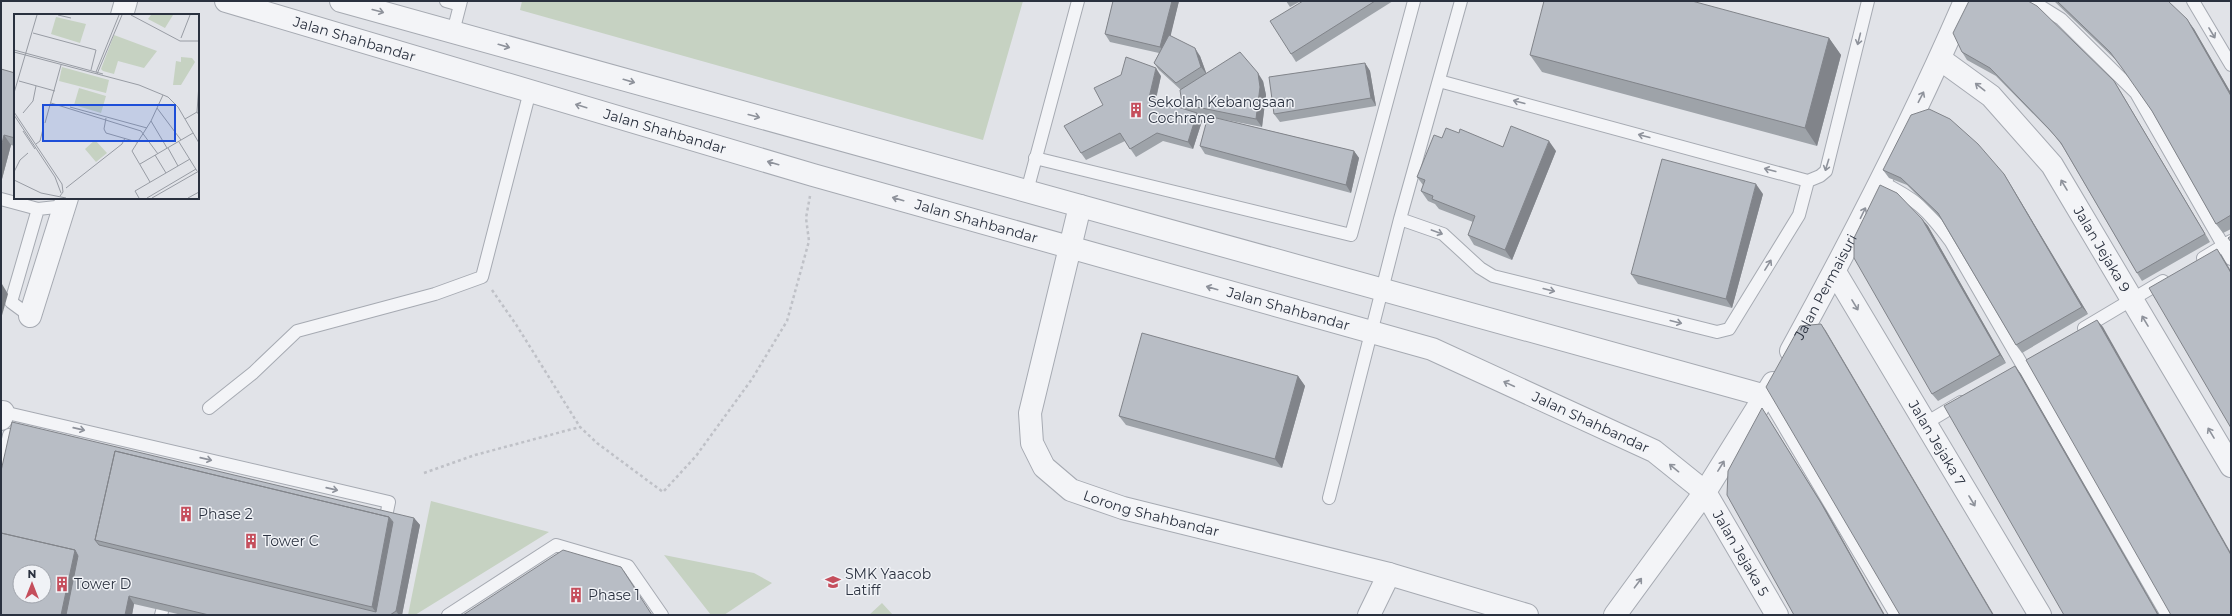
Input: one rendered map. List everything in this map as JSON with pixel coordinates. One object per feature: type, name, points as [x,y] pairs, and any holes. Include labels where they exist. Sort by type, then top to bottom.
[{"type":"street","points":[[122,14],[126,1]]},
{"type":"street","name":"Jalan Shahbandar","points":[[226,1],[813,175],[1370,333],[1432,349],[1654,451],[1705,492]]},
{"type":"street","points":[[341,1],[1766,396]]},
{"type":"street","name":"Jalan Permaisuri","points":[[1615,615],[1705,492],[1766,396],[1835,272],[1940,59],[1966,1]]},
{"type":"street","name":"Jalan Jejaka 9","points":[[1940,59],[1992,96],[2052,165],[2231,466]]},
{"type":"street","points":[[30,316],[66,202]]},
{"type":"street","name":"Lorong Shahbandar","points":[[1080,206],[1030,413],[1032,443],[1044,467],[1071,490],[1123,508],[1389,574],[1527,615]]},
{"type":"street","name":"Jalan Jejaka 7","points":[[1835,272],[2040,615]]},
{"type":"street","name":"Jalan Jejaka 5","points":[[1705,492],[1777,615]]},
{"type":"street","points":[[1370,615],[1389,574]]},
{"type":"lane","points":[[446,1],[461,3],[453,32]]},
{"type":"lane","points":[[1027,191],[1078,1]]},
{"type":"lane","points":[[1035,158],[1351,235],[1414,1]]},
{"type":"lane","points":[[1329,498],[1400,219],[1461,1]]},
{"type":"lane","points":[[1439,81],[1808,181],[1820,176],[1826,170],[1868,1]]},
{"type":"lane","points":[[2032,1],[2061,19],[2136,93],[2227,243],[2231,259]]},
{"type":"lane","points":[[2193,1],[2231,65]]},
{"type":"lane","points":[[209,408],[253,373],[297,331],[435,294],[482,277],[530,91]]},
{"type":"lane","points":[[1400,219],[1443,234],[1480,268],[1493,276],[1717,332],[1729,329],[1800,215],[1808,181]]},
{"type":"lane","points":[[1879,181],[1908,195],[1932,215],[1951,242],[2019,368],[2167,615]]},
{"type":"lane","points":[[1,199],[38,209],[66,202]]},
{"type":"lane","points":[[30,316],[12,302],[38,209]]},
{"type":"lane","points":[[2190,265],[2227,243]]},
{"type":"lane","points":[[2074,335],[2171,276]]},
{"type":"lane","points":[[2019,368],[2035,358]]},
{"type":"lane","points":[[1926,423],[1974,394]]},
{"type":"lane","points":[[1766,396],[1896,615]]},
{"type":"lane","points":[[1,471],[6,415],[28,417],[389,502],[380,540]]},
{"type":"lane","points":[[28,417],[71,440]]},
{"type":"lane","points":[[449,615],[556,545],[628,566],[662,615]]},
{"type":"lane","points":[[162,615],[165,600],[179,603]]},
{"type":"path","points":[[482,277],[517,326],[580,427],[597,443],[663,492],[696,456],[752,379],[787,320],[810,241],[806,218],[813,175]]},
{"type":"path","points":[[424,473],[475,455],[580,427]]},
{"type":"green space","points":[[522,1],[1023,1],[983,140],[520,10]]},
{"type":"green space","points":[[431,501],[549,532],[415,615],[408,615]]},
{"type":"green space","points":[[664,555],[754,573],[772,583],[724,615],[711,615]]},
{"type":"green space","points":[[882,603],[893,615],[869,615]]},
{"type":"building","points":[[1113,1],[1172,1],[1160,47],[1105,34]]},
{"type":"building","points":[[1303,1],[1375,1],[1291,54],[1270,21]]},
{"type":"building","points":[[1544,1],[1692,1],[1829,38],[1805,128],[1530,55]]},
{"type":"building","points":[[1969,1],[2028,1],[2037,6],[2114,81],[2205,234],[2137,273],[2061,143],[1990,68],[1962,52],[1953,33]]},
{"type":"building","points":[[2057,1],[2168,1],[2187,19],[2231,96],[2231,215],[2216,224],[2152,111],[2122,68],[2110,52]]},
{"type":"building","points":[[1169,35],[1195,48],[1201,67],[1176,83],[1154,63]]},
{"type":"building","points":[[1240,52],[1258,73],[1260,87],[1256,119],[1182,104],[1180,90]]},
{"type":"building","name":"Sekolah Kebangsaan Cochrane","points":[[1126,57],[1156,68],[1149,98],[1197,113],[1188,142],[1157,133],[1130,149],[1120,133],[1081,153],[1064,126],[1103,105],[1094,88],[1121,75]]},
{"type":"building","points":[[1365,63],[1371,98],[1274,114],[1269,77]]},
{"type":"building","points":[[1,69],[14,73],[14,138],[4,135],[1,148]]},
{"type":"building","points":[[1929,109],[1950,119],[1978,144],[2004,174],[2082,307],[2016,345],[1938,213],[1901,178],[1883,170],[1911,115]]},
{"type":"building","points":[[1208,116],[1354,151],[1346,185],[1200,146]]},
{"type":"building","points":[[1511,126],[1549,141],[1505,250],[1468,235],[1475,216],[1432,199],[1433,196],[1421,191],[1425,180],[1417,177],[1434,135],[1442,138],[1446,128],[1459,133],[1460,129],[1503,147]]},
{"type":"building","points":[[1662,159],[1756,184],[1726,299],[1631,274]]},
{"type":"building","points":[[1880,185],[1897,193],[1922,219],[2000,355],[1932,394],[1854,258],[1854,238]]},
{"type":"building","points":[[2217,249],[2231,273],[2231,428],[2149,288]]},
{"type":"building","points":[[2097,320],[2231,555],[2231,615],[2171,615],[2026,360]]},
{"type":"building","points":[[1821,324],[1993,615],[1900,615],[1766,387],[1800,326]]},
{"type":"building","points":[[1142,333],[1298,376],[1275,459],[1119,416]]},
{"type":"building","points":[[2015,366],[2158,615],[2064,615],[1944,406]]},
{"type":"building","points":[[1762,408],[1821,503],[1884,615],[1794,615],[1727,495],[1728,471]]},
{"type":"building","points":[[12,422],[414,518],[396,611],[390,615],[209,615],[129,596],[125,615],[66,615],[78,556],[75,550],[1,533],[1,471]],"holes":[[[115,451],[389,517],[393,522],[376,612],[99,545],[95,540]]]},
{"type":"building","name":"Tower C","points":[[115,451],[389,517],[372,607],[95,540]]},
{"type":"building","name":"Tower D","points":[[1,533],[75,550],[61,615],[1,615]]},
{"type":"building","name":"Phase 1","points":[[563,550],[621,567],[652,615],[463,615]]},
{"type":"place","name":"Sekolah Kebangsaan Cochrane","points":[[1136,110]]},
{"type":"place","name":"Phase 2","points":[[186,514]]},
{"type":"place","name":"Tower C","points":[[251,541]]},
{"type":"place","name":"SMK Yaacob Latiff","points":[[833,582]]},
{"type":"place","name":"Tower D","points":[[62,584]]},
{"type":"place","name":"Phase 1","points":[[576,595]]}]
